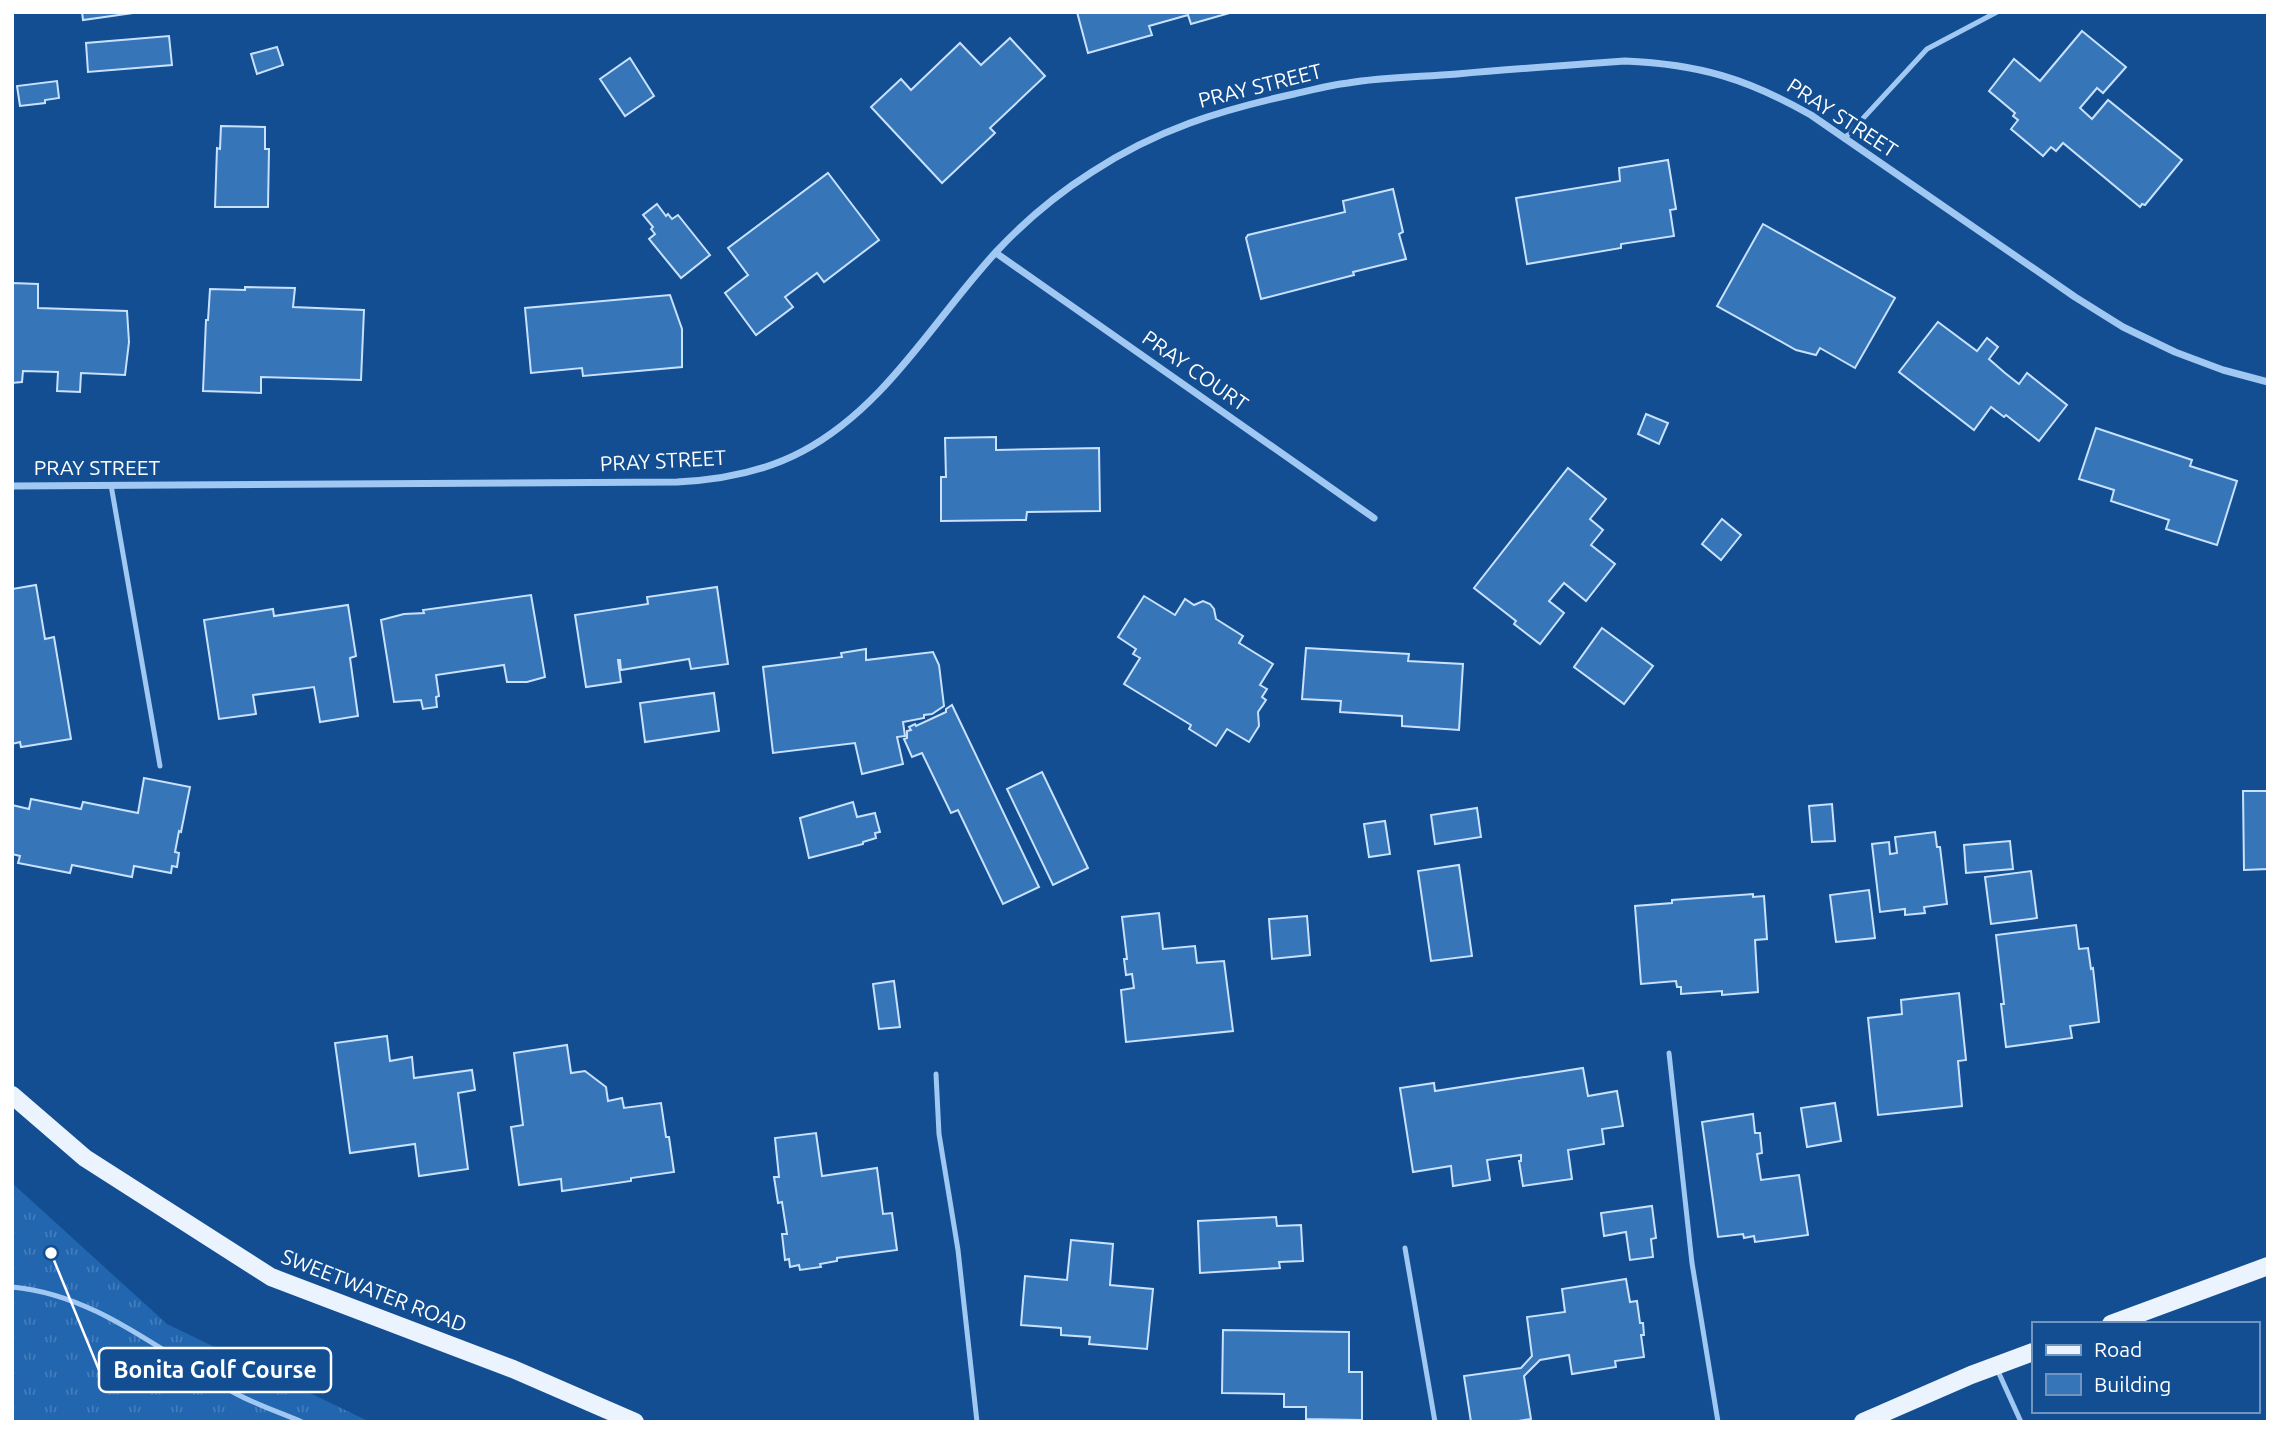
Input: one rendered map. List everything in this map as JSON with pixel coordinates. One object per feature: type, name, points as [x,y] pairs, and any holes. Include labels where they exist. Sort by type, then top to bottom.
[{"type":"main road","name":"SWEETWATER ROAD","points":[[12,1095],[85,1157],[271,1277],[513,1369],[635,1422]]},
{"type":"main road","points":[[2116,1322],[2268,1266]]},
{"type":"main road","points":[[1863,1422],[2032,1352]]},
{"type":"street","name":"PRAY STREET","points":[[12,486],[677,482],[706,481],[736,475],[765,467],[802,451],[836,430],[868,404],[996,253],[1058,195],[1092,171],[1138,145],[1186,123],[1237,106],[1348,82],[1625,61],[1703,69],[1777,95],[1811,115],[2075,297],[2123,327],[2175,352],[2223,370],[2268,382]]},
{"type":"street","name":"PRAY COURT","points":[[996,253],[1374,518]]},
{"type":"lane","points":[[1844,139],[1927,49],[1997,12]]},
{"type":"lane","points":[[111,485],[160,766]]},
{"type":"lane","points":[[1669,1054],[1692,1263],[1718,1422]]},
{"type":"lane","points":[[936,1074],[939,1134],[958,1250],[976,1422]]},
{"type":"lane","points":[[1405,1248],[1435,1422]]},
{"type":"lane","points":[[12,1287],[38,1290],[76,1301],[102,1313],[234,1393],[302,1422]]},
{"type":"lane","points":[[1996,1366],[2021,1422]]},
{"type":"green space","points":[[12,1183],[167,1324],[370,1422],[12,1422]]},
{"type":"building","points":[[82,12],[140,12],[83,20]]},
{"type":"building","points":[[1077,12],[1233,12],[1191,24],[1188,15],[1149,26],[1152,35],[1088,53]]},
{"type":"building","points":[[2082,31],[2126,67],[2103,93],[2097,88],[2080,108],[2092,119],[2108,100],[2182,160],[2145,205],[2140,207],[2063,143],[2056,151],[2051,147],[2043,156],[2011,129],[2018,120],[2013,116],[2015,113],[1989,91],[2014,59],[2040,81]]},
{"type":"building","points":[[169,36],[172,65],[88,72],[86,43]]},
{"type":"building","points":[[1010,38],[1045,76],[990,128],[995,133],[942,183],[871,107],[901,79],[911,90],[960,43],[981,65]]},
{"type":"building","points":[[277,47],[283,65],[257,74],[251,54]]},
{"type":"building","points":[[630,58],[654,96],[625,116],[600,79]]},
{"type":"building","points":[[57,81],[59,98],[20,106],[17,86]]},
{"type":"building","points":[[221,126],[265,127],[265,149],[269,149],[268,207],[215,207],[217,148],[220,149]]},
{"type":"building","points":[[1668,160],[1676,209],[1670,210],[1674,236],[1527,264],[1516,198],[1620,181],[1619,168]]},
{"type":"building","points":[[828,173],[879,240],[824,282],[817,273],[785,297],[793,307],[756,335],[725,293],[748,275],[728,248]]},
{"type":"building","points":[[1393,189],[1403,232],[1399,234],[1406,259],[1261,299],[1246,238],[1248,235],[1345,212],[1343,201]]},
{"type":"building","points":[[657,204],[666,216],[668,214],[672,219],[678,215],[710,255],[681,278],[649,239],[655,234],[643,215]]},
{"type":"building","points":[[1763,224],[1895,298],[1855,368],[1820,348],[1816,355],[1796,350],[1717,306]]},
{"type":"building","points":[[12,283],[38,284],[38,308],[127,311],[129,342],[125,375],[81,373],[80,392],[57,391],[58,372],[23,371],[22,382],[12,383]]},
{"type":"building","points":[[245,287],[295,288],[293,307],[364,310],[361,380],[261,377],[261,393],[203,391],[210,289],[245,290]]},
{"type":"building","points":[[670,295],[682,329],[682,367],[583,376],[582,368],[531,373],[525,308]]},
{"type":"building","points":[[1938,322],[1977,351],[1987,338],[1998,347],[1989,359],[2005,373],[2019,384],[2027,373],[2067,405],[2039,441],[2006,415],[2004,417],[1991,407],[1974,430],[1899,372]]},
{"type":"building","points":[[1646,414],[1668,423],[1659,444],[1638,434]]},
{"type":"building","points":[[2096,428],[2192,460],[2190,466],[2237,481],[2217,545],[2166,529],[2169,520],[2111,501],[2114,490],[2079,479]]},
{"type":"building","points":[[996,437],[996,450],[1099,448],[1100,511],[1027,512],[1026,520],[941,521],[941,477],[946,477],[945,438]]},
{"type":"building","points":[[1568,468],[1606,499],[1590,519],[1603,530],[1591,545],[1615,564],[1586,601],[1564,583],[1549,601],[1564,613],[1540,644],[1474,588]]},
{"type":"building","points":[[1722,519],[1741,535],[1721,560],[1702,544]]},
{"type":"building","points":[[36,585],[45,639],[54,637],[71,739],[21,747],[20,742],[12,744],[12,589]]},
{"type":"building","points":[[717,587],[728,664],[691,669],[689,659],[621,670],[618,660],[621,682],[586,687],[575,615],[648,604],[647,597]]},
{"type":"building","points":[[531,595],[545,677],[527,682],[507,682],[504,665],[436,675],[439,696],[436,697],[437,707],[423,709],[421,700],[394,702],[381,620],[404,614],[424,613],[423,610]]},
{"type":"building","points":[[1144,596],[1175,615],[1185,599],[1194,605],[1203,601],[1210,604],[1216,619],[1243,636],[1239,643],[1273,664],[1260,685],[1267,689],[1262,697],[1266,700],[1258,712],[1259,726],[1249,742],[1227,729],[1216,746],[1189,729],[1191,725],[1124,684],[1140,658],[1133,654],[1136,649],[1118,637]]},
{"type":"building","points":[[348,605],[356,656],[350,658],[358,716],[320,722],[314,687],[253,695],[256,714],[219,719],[204,620],[273,609],[274,616]]},
{"type":"building","points":[[1602,628],[1653,666],[1624,704],[1574,667]]},
{"type":"building","points":[[1306,648],[1409,654],[1408,661],[1463,664],[1459,730],[1402,726],[1402,716],[1340,712],[1341,701],[1302,699]]},
{"type":"building","points":[[866,649],[866,660],[933,652],[939,665],[944,706],[932,714],[924,715],[924,718],[903,722],[905,736],[897,737],[903,764],[862,774],[855,743],[773,753],[763,667],[842,657],[841,653]]},
{"type":"building","points":[[714,693],[719,731],[645,742],[640,703]]},
{"type":"building","points":[[952,705],[1039,887],[1003,904],[958,810],[951,813],[922,753],[912,757],[904,739],[907,738],[907,731],[911,730],[909,727],[946,712]]},
{"type":"building","points":[[1042,772],[1088,868],[1053,885],[1007,789]]},
{"type":"building","points":[[144,778],[190,787],[175,852],[179,853],[177,867],[172,866],[171,873],[134,866],[132,877],[72,865],[70,873],[18,863],[20,856],[12,854],[12,805],[29,809],[31,799],[81,809],[83,802],[138,813]]},
{"type":"building","points":[[2243,791],[2268,791],[2268,869],[2244,870]]},
{"type":"building","points":[[853,802],[857,817],[875,813],[880,832],[875,833],[876,838],[809,858],[800,818]]},
{"type":"building","points":[[1832,804],[1835,841],[1812,842],[1809,806]]},
{"type":"building","points":[[1477,808],[1481,837],[1435,844],[1431,815]]},
{"type":"building","points":[[1385,821],[1390,854],[1369,857],[1364,824]]},
{"type":"building","points":[[1935,832],[1937,847],[1940,847],[1947,904],[1924,907],[1925,913],[1905,915],[1905,909],[1880,912],[1872,844],[1889,842],[1890,854],[1897,853],[1895,837]]},
{"type":"building","points":[[2010,841],[2013,869],[1966,873],[1964,845]]},
{"type":"building","points":[[1459,865],[1472,956],[1431,961],[1418,871]]},
{"type":"building","points":[[2031,871],[2037,918],[1991,924],[1985,877]]},
{"type":"building","points":[[1869,890],[1875,938],[1836,942],[1830,895]]},
{"type":"building","points":[[1753,894],[1753,897],[1764,896],[1767,939],[1755,940],[1758,992],[1681,994],[1681,987],[1677,987],[1676,981],[1641,984],[1635,906],[1672,903],[1672,900]]},
{"type":"building","points":[[1159,913],[1163,949],[1195,946],[1197,963],[1224,961],[1233,1031],[1126,1042],[1121,990],[1134,988],[1132,974],[1126,975],[1122,917]]},
{"type":"building","points":[[1307,916],[1310,955],[1272,959],[1269,919]]},
{"type":"building","points":[[2076,925],[2079,949],[2088,948],[2091,969],[2093,968],[2099,1022],[2070,1026],[2072,1038],[2006,1047],[1996,935]]},
{"type":"building","points":[[894,981],[900,1027],[879,1029],[873,984]]},
{"type":"building","points":[[1959,993],[1966,1060],[1958,1061],[1962,1106],[1878,1115],[1868,1018],[1902,1014],[1901,1000]]},
{"type":"building","points":[[387,1036],[390,1061],[412,1057],[414,1078],[472,1070],[475,1090],[458,1093],[468,1169],[419,1176],[415,1144],[350,1153],[335,1043]]},
{"type":"building","points":[[567,1045],[571,1073],[585,1071],[606,1087],[608,1101],[622,1098],[624,1108],[661,1103],[674,1172],[562,1191],[561,1179],[519,1185],[511,1127],[523,1125],[514,1053]]},
{"type":"building","points":[[1583,1068],[1588,1096],[1617,1091],[1623,1126],[1602,1129],[1604,1144],[1568,1150],[1572,1179],[1523,1186],[1519,1161],[1521,1155],[1487,1160],[1490,1180],[1453,1186],[1451,1166],[1413,1172],[1400,1088],[1434,1083],[1435,1091]]},
{"type":"building","points":[[1835,1103],[1841,1141],[1807,1147],[1801,1108]]},
{"type":"building","points":[[1753,1114],[1755,1133],[1760,1133],[1762,1153],[1757,1154],[1761,1180],[1799,1175],[1808,1235],[1755,1242],[1754,1236],[1744,1238],[1743,1234],[1718,1237],[1702,1122]]},
{"type":"building","points":[[816,1133],[822,1176],[877,1168],[883,1214],[892,1213],[897,1250],[837,1258],[837,1261],[820,1264],[821,1267],[800,1270],[799,1265],[790,1267],[789,1259],[785,1260],[782,1234],[787,1234],[782,1202],[778,1203],[774,1177],[779,1177],[775,1138]]},
{"type":"building","points":[[1652,1206],[1656,1238],[1651,1239],[1653,1257],[1630,1260],[1626,1232],[1604,1236],[1601,1213]]},
{"type":"building","points":[[1276,1217],[1277,1226],[1301,1225],[1303,1261],[1279,1262],[1280,1268],[1200,1273],[1198,1221]]},
{"type":"building","points":[[1071,1240],[1113,1244],[1110,1285],[1153,1289],[1147,1349],[1089,1344],[1090,1337],[1061,1335],[1061,1328],[1021,1325],[1025,1276],[1067,1280]]},
{"type":"building","points":[[1626,1279],[1630,1302],[1637,1301],[1640,1323],[1643,1323],[1644,1335],[1641,1335],[1644,1357],[1615,1361],[1616,1367],[1572,1374],[1569,1355],[1540,1360],[1524,1376],[1531,1419],[1471,1422],[1464,1376],[1521,1368],[1532,1356],[1527,1317],[1565,1312],[1562,1289]]},
{"type":"building","points":[[1223,1330],[1349,1332],[1349,1372],[1362,1372],[1362,1420],[1306,1419],[1306,1407],[1284,1407],[1284,1394],[1222,1393]]},
{"type":"place","name":"Bonita Golf Course","points":[[51,1253]]}]
